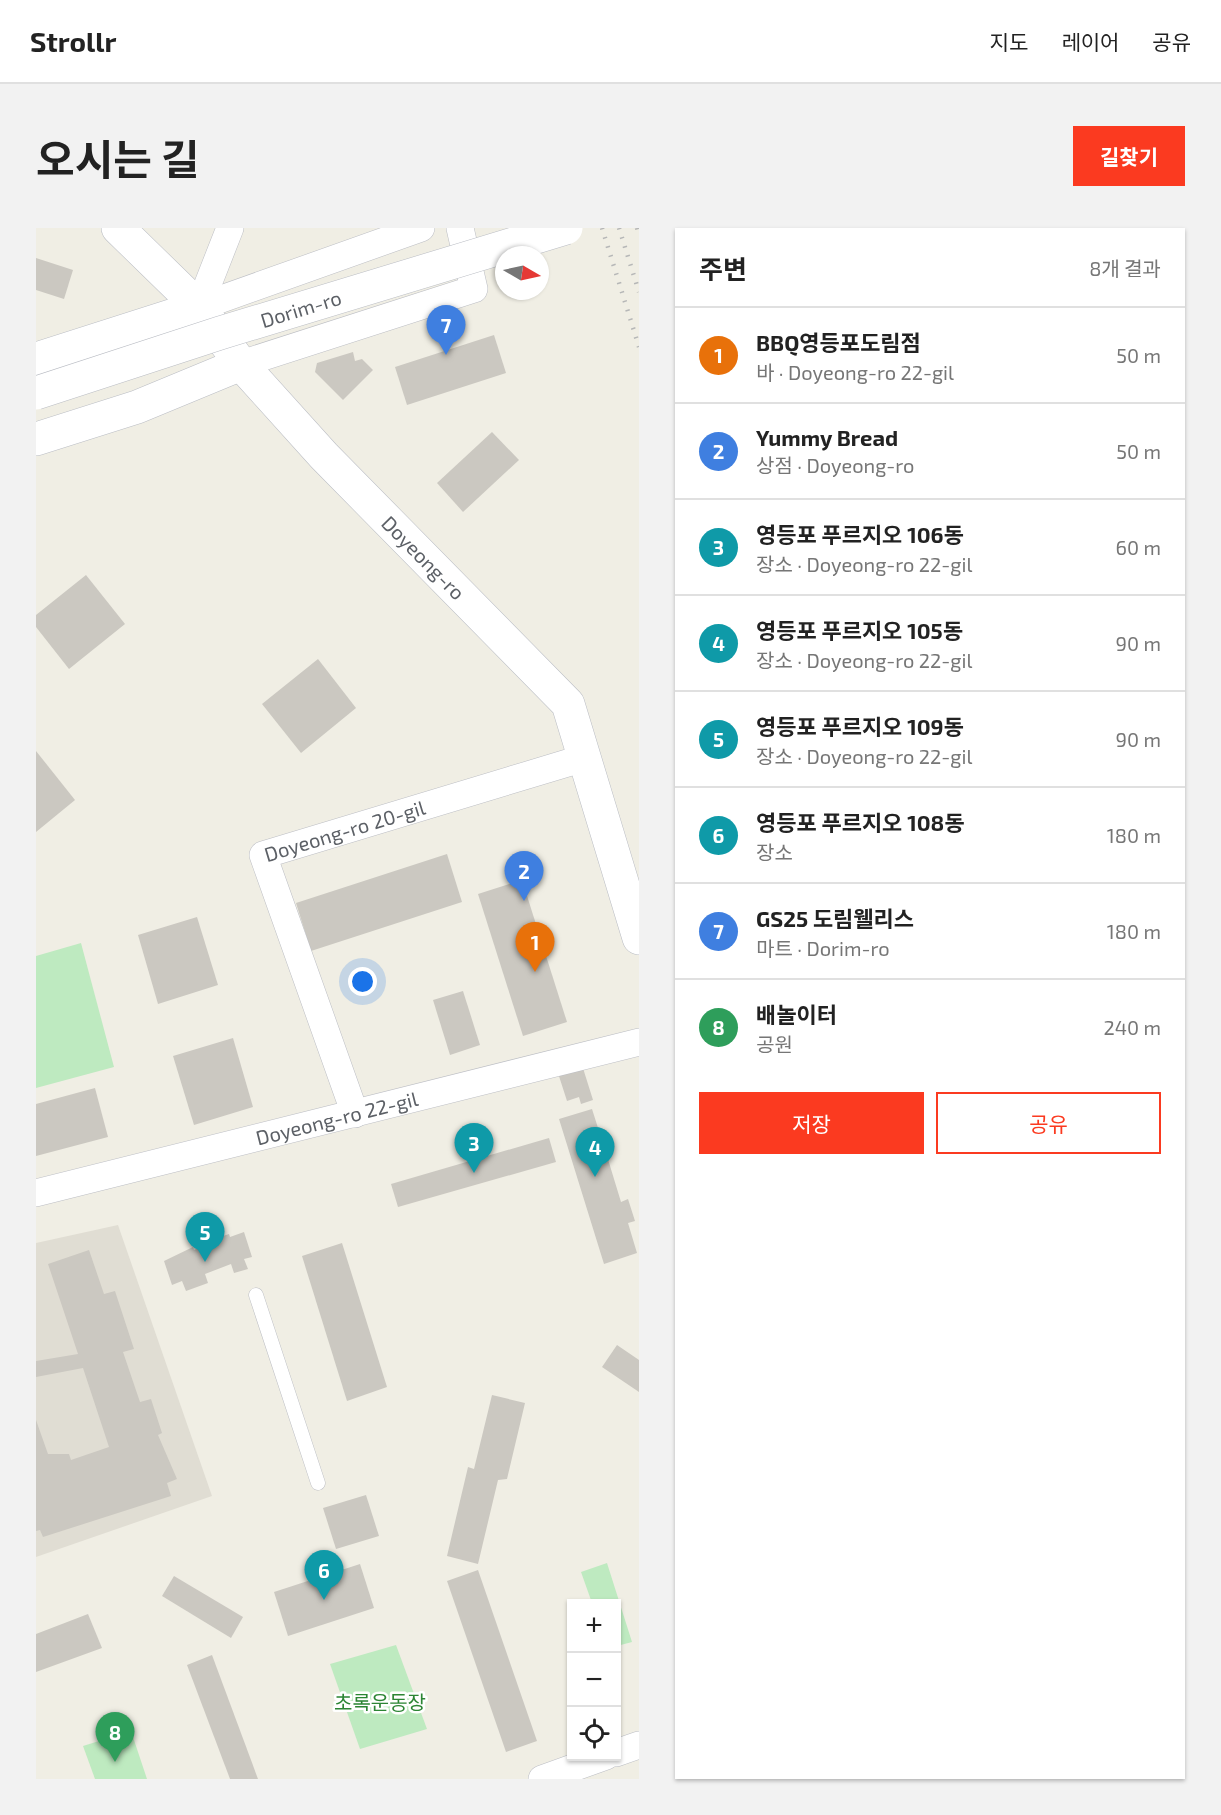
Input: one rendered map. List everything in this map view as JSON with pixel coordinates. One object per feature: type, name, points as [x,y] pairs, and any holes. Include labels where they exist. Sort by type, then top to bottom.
[{"type":"main road","name":"Doyeong-ro","points":[[118,228],[198,307],[241,364],[324,456],[568,704],[639,938]]},
{"type":"main road","name":"Dorim-ro","points":[[36,393],[220,333],[566,228]]},
{"type":"main road","points":[[36,359],[198,307]]},
{"type":"main road","points":[[118,333],[125,337],[137,352],[143,372],[143,390],[137,407]]},
{"type":"main road","points":[[36,439],[137,407],[241,364]]},
{"type":"street","points":[[198,307],[230,228]]},
{"type":"street","points":[[198,307],[421,228]]},
{"type":"street","points":[[241,364],[474,289],[460,228]]},
{"type":"street","name":"Doyeong-ro 20-gil","points":[[355,1114],[263,855],[584,758]]},
{"type":"street","name":"Doyeong-ro 22-gil","points":[[36,1194],[639,1042]]},
{"type":"street","points":[[621,1751],[639,1745]]},
{"type":"street","points":[[542,1779],[592,1761]]},
{"type":"lane","points":[[256,1295],[318,1484]]},
{"type":"shaded area","points":[[118,1225],[212,1496],[36,1557],[36,1243]]},
{"type":"green space","points":[[81,943],[114,1067],[36,1088],[36,956]]},
{"type":"green space","points":[[607,1563],[618,1599],[591,1599],[581,1572]]},
{"type":"green space","points":[[621,1607],[632,1642],[621,1645]]},
{"type":"green space","name":"초록운동장","points":[[396,1645],[427,1729],[360,1749],[330,1664]]},
{"type":"green space","points":[[131,1731],[147,1779],[95,1779],[83,1746]]},
{"type":"building","points":[[36,258],[73,270],[64,299],[36,290]]},
{"type":"building","points":[[494,335],[506,373],[407,405],[395,367]]},
{"type":"building","points":[[353,352],[355,361],[362,359],[373,370],[343,400],[315,372],[317,363]]},
{"type":"building","points":[[492,432],[519,460],[463,512],[437,483]]},
{"type":"building","points":[[86,575],[125,624],[69,669],[36,627],[36,615]]},
{"type":"building","points":[[318,659],[356,708],[301,753],[262,704]]},
{"type":"building","points":[[36,751],[75,800],[36,832]]},
{"type":"building","points":[[447,854],[462,902],[311,951],[296,903]]},
{"type":"building","points":[[522,880],[567,1022],[523,1036],[478,894]]},
{"type":"building","points":[[197,917],[218,985],[158,1004],[138,935]]},
{"type":"building","points":[[463,991],[480,1045],[450,1055],[433,1000]]},
{"type":"building","points":[[233,1038],[253,1107],[194,1125],[173,1056]]},
{"type":"building","points":[[582,1065],[593,1100],[581,1104],[579,1097],[567,1101],[558,1073]]},
{"type":"building","points":[[95,1088],[108,1137],[36,1156],[36,1104]]},
{"type":"building","points":[[592,1109],[599,1131],[605,1129],[613,1153],[607,1156],[621,1202],[628,1199],[635,1221],[628,1223],[637,1253],[604,1264],[559,1119]]},
{"type":"building","points":[[549,1138],[556,1162],[398,1207],[391,1184]]},
{"type":"building","points":[[244,1232],[252,1257],[244,1259],[248,1269],[234,1273],[231,1264],[205,1274],[208,1283],[186,1291],[182,1281],[172,1285],[164,1261],[193,1247],[194,1250],[215,1242],[214,1239]]},
{"type":"building","points":[[342,1243],[387,1387],[347,1401],[302,1256]]},
{"type":"building","points":[[89,1250],[104,1294],[115,1291],[134,1349],[123,1352],[140,1402],[151,1399],[162,1433],[158,1435],[177,1479],[167,1483],[171,1496],[43,1537],[40,1530],[36,1531],[36,1420],[48,1454],[69,1454],[71,1460],[109,1447],[83,1368],[36,1377],[36,1361],[78,1354],[48,1264]]},
{"type":"building","points":[[617,1345],[639,1360],[639,1392],[602,1367]]},
{"type":"building","points":[[492,1395],[525,1403],[507,1479],[498,1480],[478,1564],[447,1556],[468,1467],[474,1469]]},
{"type":"building","points":[[366,1495],[379,1536],[336,1549],[323,1508]]},
{"type":"building","points":[[360,1564],[374,1608],[288,1636],[274,1592]]},
{"type":"building","points":[[478,1570],[537,1741],[506,1752],[447,1581]]},
{"type":"building","points":[[174,1576],[243,1617],[231,1638],[162,1596]]},
{"type":"building","points":[[88,1614],[102,1648],[36,1672],[36,1634]]},
{"type":"building","points":[[212,1655],[258,1779],[230,1779],[187,1665]]},
{"type":"railway","points":[[602,228],[639,347]]},
{"type":"railway","points":[[619,228],[639,292]]},
{"type":"railway","points":[[637,228],[639,235]]},
{"type":"place","name":"GS25 도림웰리스","points":[[446,355]]},
{"type":"place","name":"Yummy Bread","points":[[524,901]]},
{"type":"place","name":"BBQ영등포도림점","points":[[535,972]]},
{"type":"place","name":"영등포 푸르지오 106동","points":[[474,1173]]},
{"type":"place","name":"영등포 푸르지오 105동","points":[[595,1177]]},
{"type":"place","name":"영등포 푸르지오 109동","points":[[205,1262]]},
{"type":"place","name":"영등포 푸르지오 108동","points":[[324,1600]]},
{"type":"place","name":"배놀이터","points":[[115,1762]]}]
